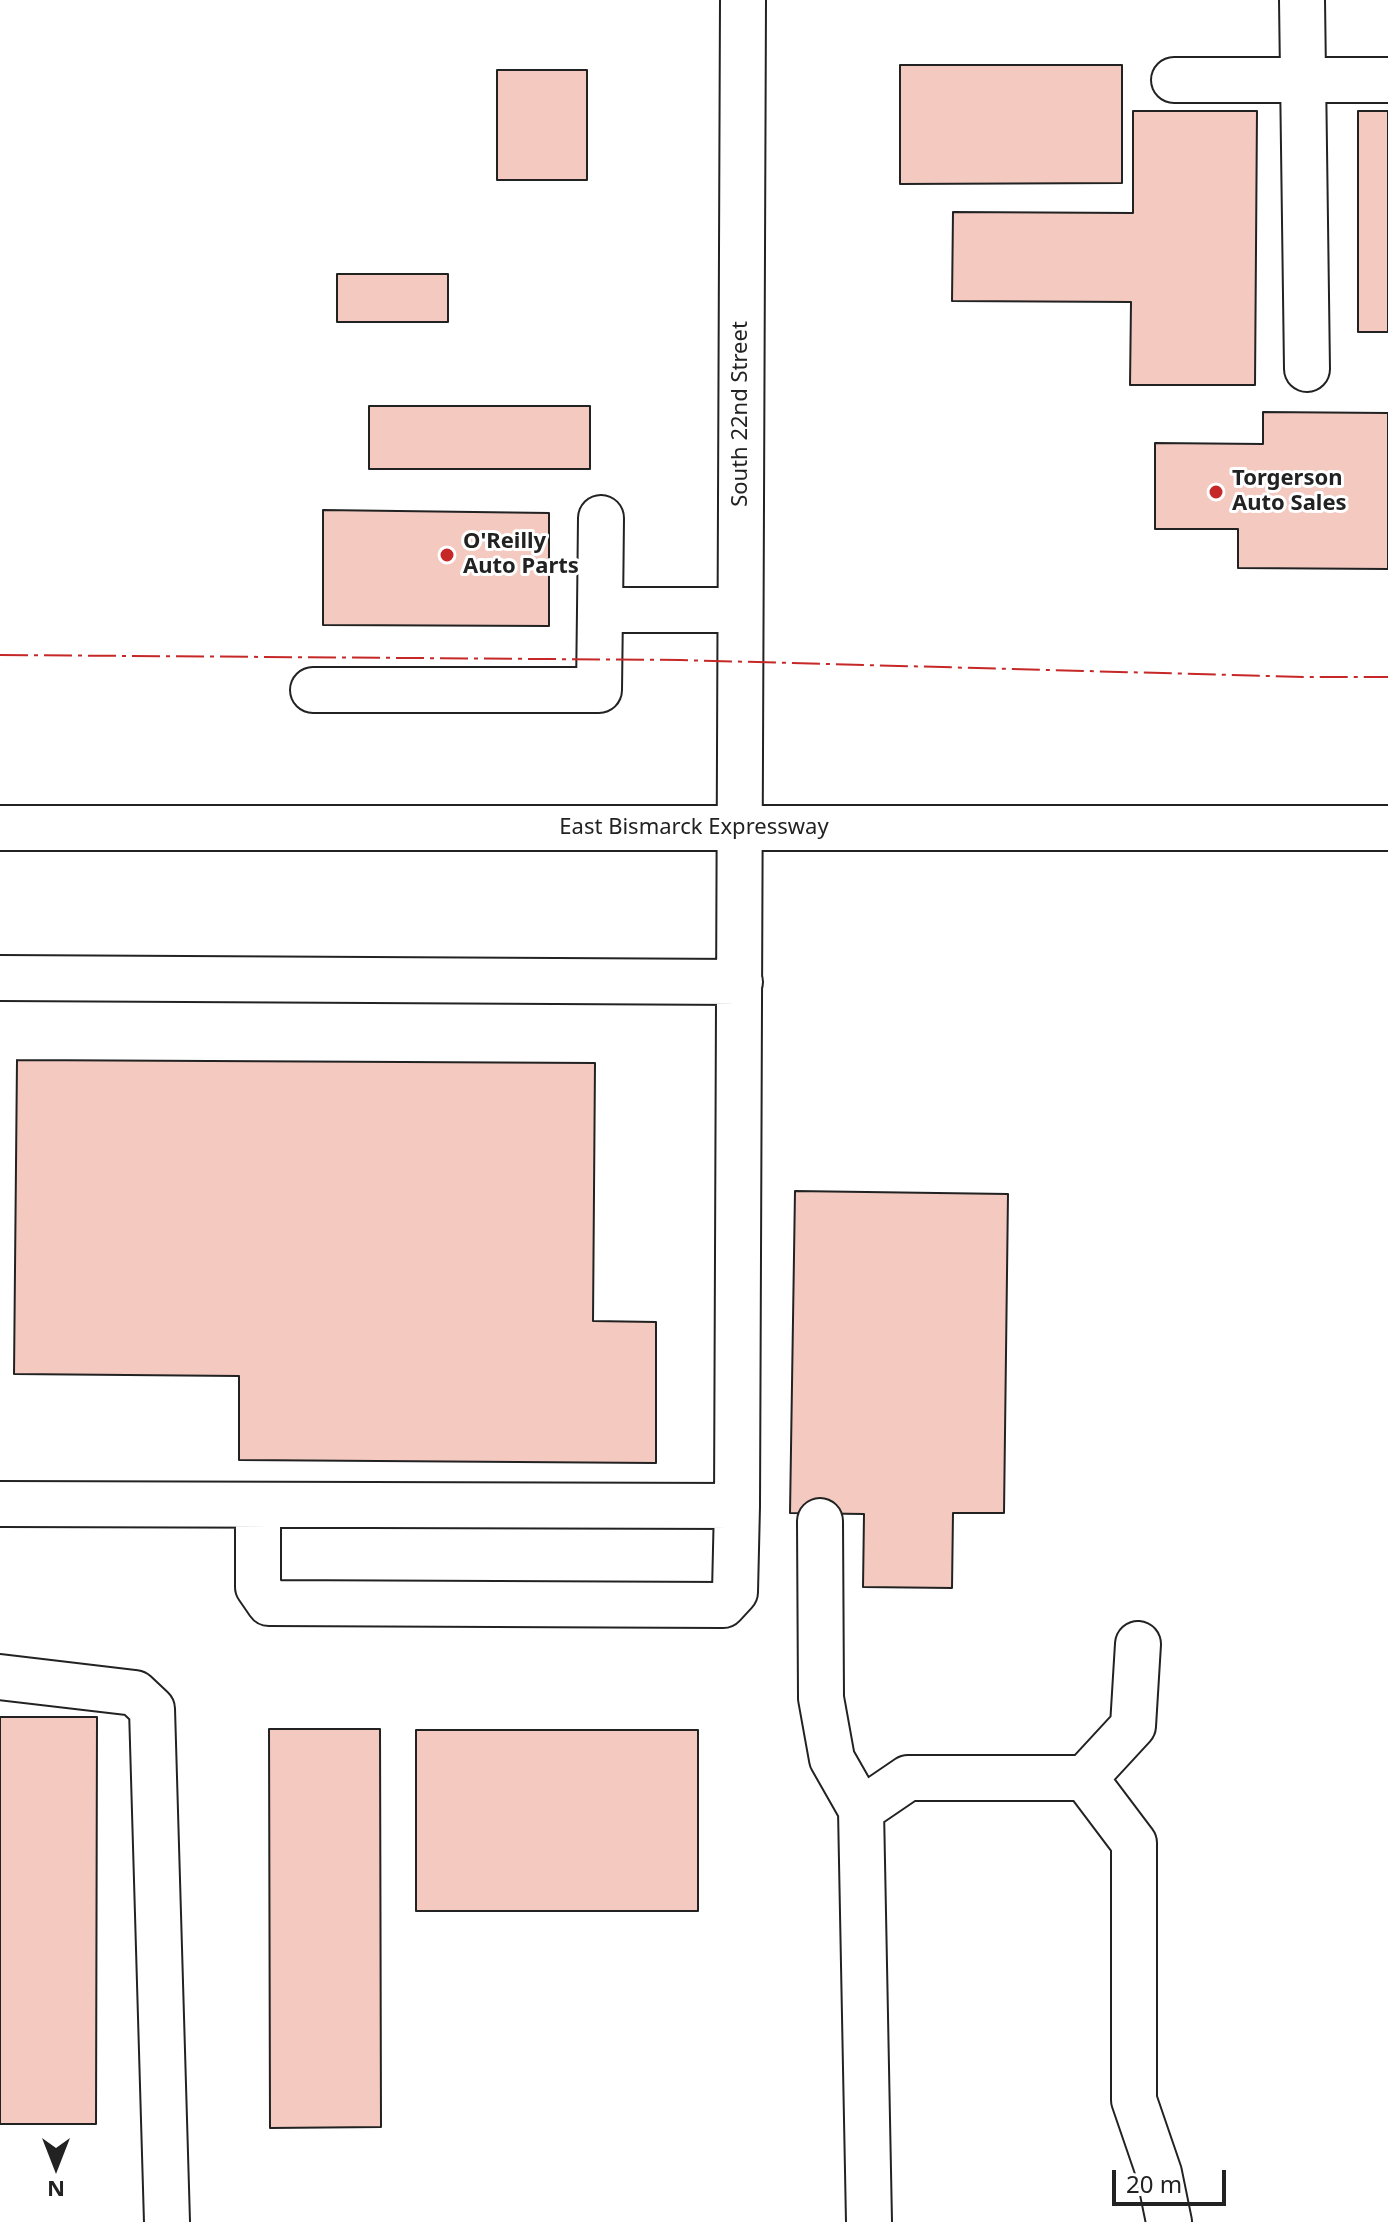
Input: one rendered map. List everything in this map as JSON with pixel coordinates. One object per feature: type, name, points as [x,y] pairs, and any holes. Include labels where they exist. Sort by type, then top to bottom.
[{"type":"main road","name":"South 22nd Street","points":[[258,1506],[258,1587],[269,1603],[723,1605],[735,1592],[743,0]]},
{"type":"main road","points":[[1302,0],[1307,369]]},
{"type":"main road","points":[[1174,80],[1388,80]]},
{"type":"main road","points":[[313,690],[599,690],[601,518]]},
{"type":"main road","points":[[600,610],[740,610]]},
{"type":"main road","name":"East Bismarck Expressway","points":[[0,828],[1388,828]]},
{"type":"main road","points":[[0,978],[740,982]]},
{"type":"main road","points":[[0,1504],[737,1506]]},
{"type":"main road","points":[[820,1521],[821,1698],[832,1759],[861,1810],[869,2222]]},
{"type":"main road","points":[[861,1810],[908,1778],[1085,1778],[1133,1726],[1138,1644]]},
{"type":"main road","points":[[0,1677],[135,1693],[152,1709],[167,2222]]},
{"type":"main road","points":[[1085,1778],[1134,1843],[1134,2100],[1159,2173],[1169,2222]]},
{"type":"building","points":[[900,65],[1122,65],[1122,183],[900,184]]},
{"type":"building","points":[[497,70],[587,70],[587,180],[497,180]]},
{"type":"building","points":[[1133,111],[1257,111],[1255,385],[1130,385],[1131,302],[952,301],[953,212],[1133,213]]},
{"type":"building","points":[[1358,111],[1388,111],[1388,332],[1358,332]]},
{"type":"building","points":[[337,274],[448,274],[448,322],[337,322]]},
{"type":"building","points":[[369,406],[590,406],[590,469],[369,469]]},
{"type":"building","points":[[1263,412],[1388,413],[1388,569],[1238,568],[1238,529],[1155,529],[1155,443],[1263,444]]},
{"type":"building","points":[[323,510],[549,513],[549,626],[323,625]]},
{"type":"building","points":[[17,1060],[595,1063],[593,1321],[656,1322],[656,1463],[239,1460],[239,1376],[14,1374]]},
{"type":"building","points":[[795,1191],[1008,1194],[1004,1513],[953,1513],[952,1588],[863,1587],[864,1514],[790,1513]]},
{"type":"building","points":[[0,1717],[97,1717],[96,2124],[0,2124]]},
{"type":"building","points":[[269,1729],[380,1729],[381,2127],[270,2128]]},
{"type":"building","points":[[416,1730],[698,1730],[698,1911],[416,1911]]},
{"type":"power","points":[[0,655],[680,660],[1388,677]]},
{"type":"place","name":"Torgerson Auto Sales","points":[[1216,492]]},
{"type":"place","name":"O'Reilly Auto Parts","points":[[447,555]]}]
